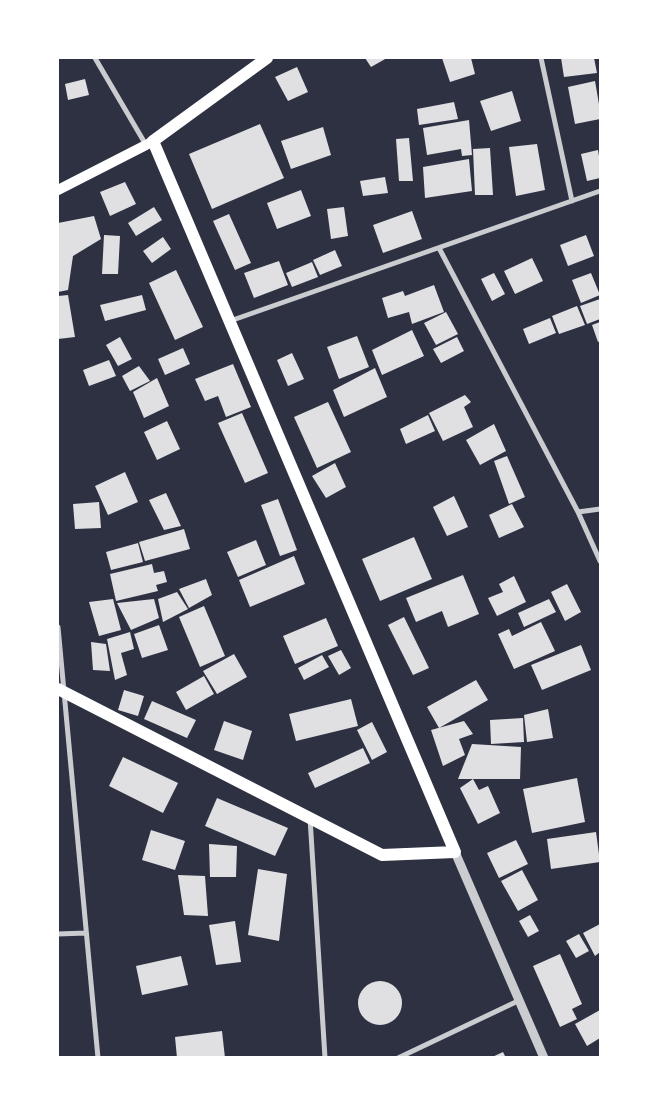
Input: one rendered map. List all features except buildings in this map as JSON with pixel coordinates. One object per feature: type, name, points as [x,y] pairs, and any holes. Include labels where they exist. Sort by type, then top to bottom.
[{"type":"main road","points":[[58,190],[150,143],[267,58]]},
{"type":"main road","points":[[61,691],[382,855],[455,852],[230,321],[150,143]]},
{"type":"street","points":[[95,58],[150,143]]},
{"type":"street","points":[[541,58],[572,201]]},
{"type":"street","points":[[230,321],[600,191]]},
{"type":"street","points":[[439,248],[578,512],[600,560]]},
{"type":"street","points":[[578,512],[600,509]]},
{"type":"street","points":[[58,627],[61,691],[98,1058]]},
{"type":"street","points":[[310,818],[325,1058]]},
{"type":"street","points":[[455,852],[544,1058]]},
{"type":"street","points":[[58,934],[86,933]]},
{"type":"street","points":[[398,1058],[520,1000]]}]
